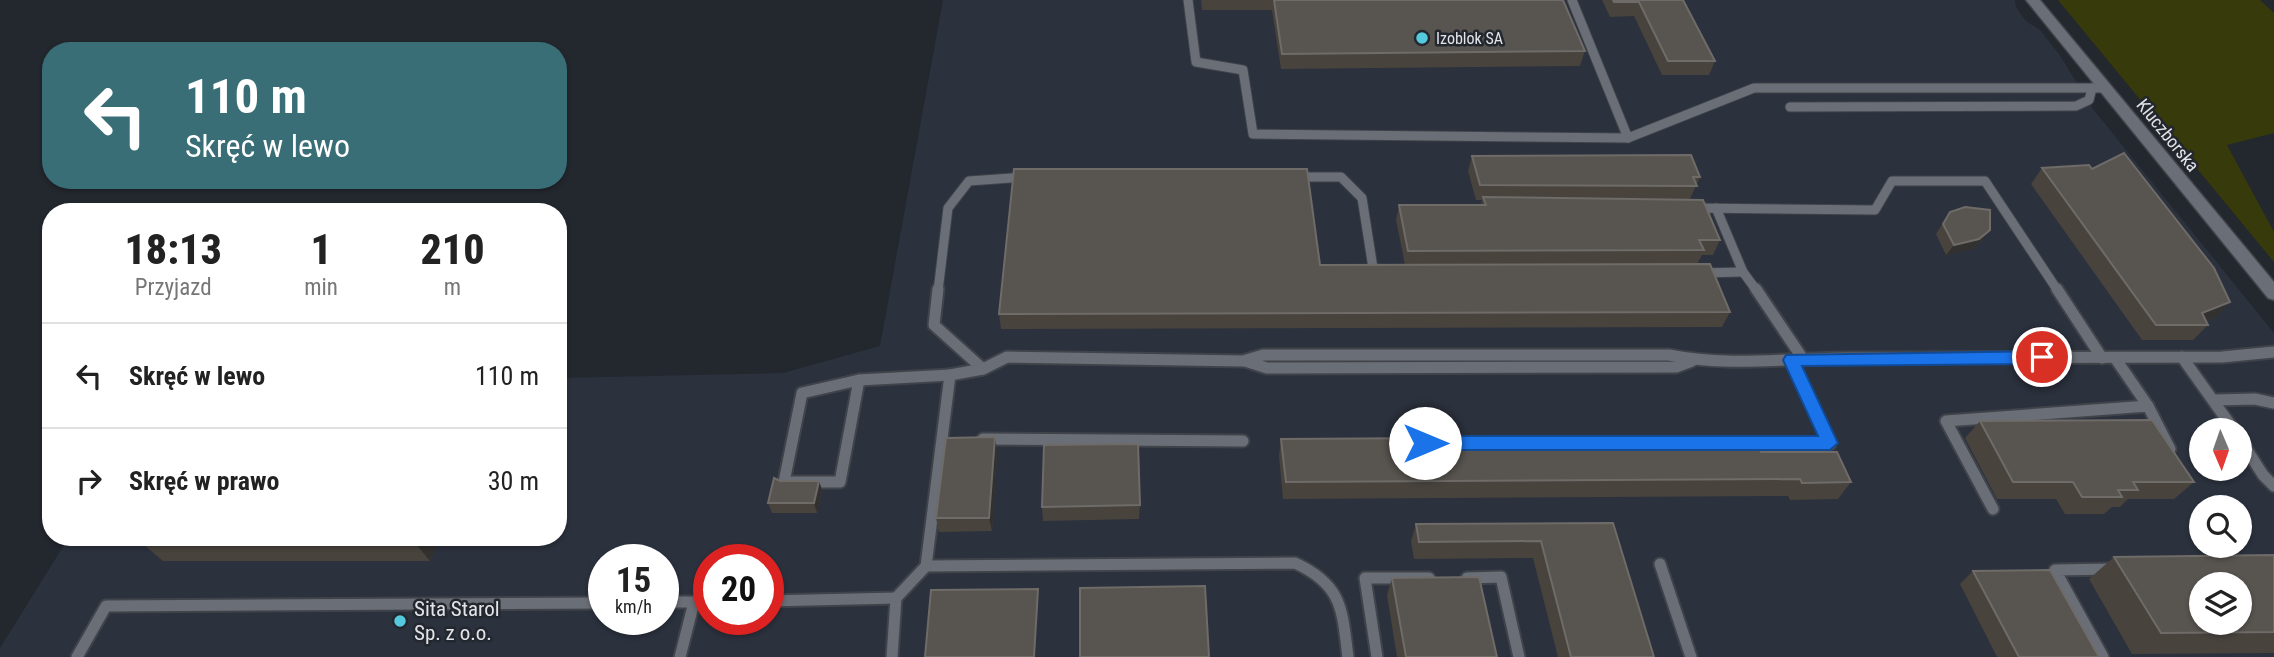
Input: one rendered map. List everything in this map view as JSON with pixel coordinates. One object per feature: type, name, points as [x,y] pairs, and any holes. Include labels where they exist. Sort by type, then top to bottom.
[{"type":"street","name":"Kluczborska","points":[[2033,0],[2098,88],[2274,294]]},
{"type":"lane","points":[[1188,0],[1196,62],[1243,70],[1253,134],[1628,138],[1754,88],[2098,88]]},
{"type":"lane","points":[[1572,0],[1628,138]]},
{"type":"lane","points":[[1790,107],[2077,106],[2089,100],[2098,88]]},
{"type":"lane","points":[[983,369],[934,325],[948,208],[969,181],[996,177],[1038,177]]},
{"type":"lane","points":[[1286,177],[1341,177],[1362,198],[1373,268],[1395,273]]},
{"type":"lane","points":[[1688,208],[1875,211],[1892,181],[1985,181],[2102,358]]},
{"type":"lane","points":[[1716,208],[1743,272],[1797,346],[1797,359],[1830,443],[1733,443]]},
{"type":"lane","points":[[1687,272],[1743,272]]},
{"type":"lane","points":[[859,380],[839,482],[784,482],[802,393],[859,380],[950,375],[983,369],[1007,357],[1243,361],[1263,355],[1669,355],[1692,361],[2182,357],[2274,352]]},
{"type":"lane","points":[[2182,357],[2226,418]]},
{"type":"lane","points":[[2115,358],[2148,406],[2177,464]]},
{"type":"lane","points":[[892,657],[896,598],[926,566],[950,375]]},
{"type":"lane","points":[[2214,400],[2274,403]]},
{"type":"lane","points":[[1993,509],[1945,421],[2148,406]]},
{"type":"lane","points":[[942,439],[956,439]]},
{"type":"lane","points":[[969,439],[1243,440]]},
{"type":"lane","points":[[2252,456],[2274,486]]},
{"type":"lane","points":[[926,566],[1295,563],[1317,572],[1332,584],[1340,601],[1348,657]]},
{"type":"lane","points":[[1660,564],[1691,657]]},
{"type":"lane","points":[[2103,657],[2054,570],[2123,569]]},
{"type":"lane","points":[[1377,657],[1365,578],[1501,577],[1519,657]]},
{"type":"lane","points":[[784,601],[896,598]]},
{"type":"lane","points":[[77,657],[106,606],[588,603]]},
{"type":"lane","points":[[680,657],[693,606]]},
{"type":"shaded area","points":[[943,0],[2015,0],[2016,7],[2026,21],[2040,30],[2059,54],[2093,109],[2274,333],[2274,657],[0,657],[0,648],[63,546],[567,546],[567,378],[783,373],[880,346]]},
{"type":"green space","points":[[2058,0],[2260,0],[2274,13],[2274,133],[2227,145],[2274,232],[2274,262]]},
{"type":"building","name":"Izoblok SA","points":[[1274,0],[1563,0],[1585,51],[1282,54]]},
{"type":"building","points":[[1613,0],[1683,0],[1715,61],[1668,61],[1639,2]]},
{"type":"building","points":[[2124,153],[2214,268],[2230,302],[2202,313],[2208,325],[2156,325],[2042,168],[2089,165],[2092,169]]},
{"type":"building","points":[[1691,155],[1700,177],[1693,177],[1697,186],[1480,185],[1472,156]]},
{"type":"building","points":[[1014,169],[1307,169],[1320,265],[1710,264],[1730,312],[999,314]]},
{"type":"building","points":[[1483,197],[1703,200],[1720,240],[1699,240],[1704,250],[1408,251],[1399,205],[1486,205]]},
{"type":"building","points":[[1965,207],[1990,210],[1990,230],[1979,239],[1954,245],[1943,224],[1950,212]]},
{"type":"building","points":[[2152,420],[2189,475],[2189,481],[2194,482],[2133,482],[2138,490],[2118,490],[2122,497],[2082,497],[2073,482],[2013,482],[1980,421]]},
{"type":"building","points":[[1755,436],[1761,452],[1837,452],[1851,482],[1802,483],[1800,479],[1286,482],[1281,439]]},
{"type":"building","points":[[995,437],[989,518],[936,518],[946,438]]},
{"type":"building","points":[[1138,444],[1140,505],[1042,507],[1044,445]]},
{"type":"building","points":[[774,478],[780,481],[819,481],[814,503],[768,503]]},
{"type":"building","points":[[1613,523],[1654,657],[1571,657],[1541,541],[1419,542],[1416,524]]},
{"type":"building","points":[[2252,555],[2274,555],[2274,632],[2252,632],[2252,572],[2189,572],[2189,633],[2161,633],[2114,557],[2252,558]]},
{"type":"building","points":[[2050,570],[2099,657],[2019,657],[1973,571]]},
{"type":"building","points":[[1479,577],[1497,657],[1406,657],[1392,578]]},
{"type":"building","points":[[1205,586],[1209,657],[1080,657],[1080,588]]},
{"type":"building","points":[[1038,589],[1034,657],[925,657],[931,590]]},
{"type":"place","name":"Izoblok SA","points":[[1422,38]]},
{"type":"place","name":"Sita Starol Sp. z o.o.","points":[[400,621]]},
{"type":"route","points":[[1425,443],[1830,443],[1791,360],[2042,357]]}]
